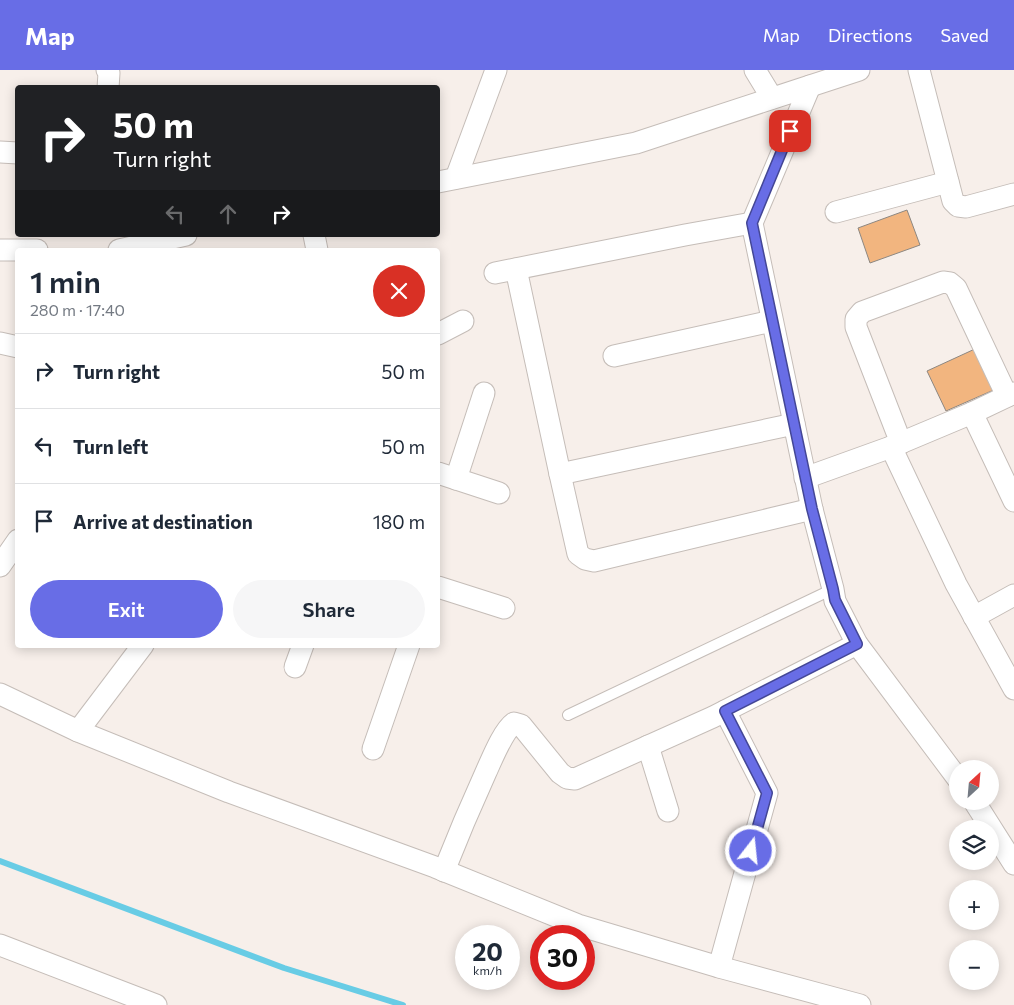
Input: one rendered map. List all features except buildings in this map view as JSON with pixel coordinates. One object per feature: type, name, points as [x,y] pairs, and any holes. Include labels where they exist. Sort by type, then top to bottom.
[{"type":"street","points":[[108,70],[108,85]]},
{"type":"street","points":[[447,180],[469,140],[496,70]]},
{"type":"street","points":[[755,70],[772,98]]},
{"type":"street","points":[[447,180],[636,143],[810,86],[835,73],[858,70]]},
{"type":"street","points":[[919,70],[954,201],[958,206],[966,206],[1014,194]]},
{"type":"street","points":[[810,86],[752,223],[772,322],[812,509],[835,600],[857,644],[949,767]]},
{"type":"street","points":[[0,152],[15,152]]},
{"type":"street","points":[[836,212],[948,182]]},
{"type":"street","points":[[495,274],[752,223]]},
{"type":"street","points":[[127,248],[177,237]]},
{"type":"street","points":[[0,250],[15,250]]},
{"type":"street","points":[[516,269],[578,554],[585,559],[594,561],[812,509]]},
{"type":"street","points":[[805,478],[896,445],[972,413],[1011,394],[956,288],[950,283],[943,282],[862,312],[856,319],[856,327],[896,445],[956,584],[1014,689]]},
{"type":"street","points":[[440,333],[463,321]]},
{"type":"street","points":[[614,356],[772,322]]},
{"type":"street","points":[[0,343],[15,346]]},
{"type":"street","points":[[484,393],[447,476],[499,493]]},
{"type":"street","points":[[972,413],[1014,501]]},
{"type":"street","points":[[560,474],[794,424]]},
{"type":"street","points":[[0,566],[15,545]]},
{"type":"street","points":[[440,588],[504,608]]},
{"type":"street","points":[[974,617],[1014,595]]},
{"type":"street","points":[[444,871],[459,832],[493,757],[509,727],[514,723],[521,725],[560,773],[567,778],[575,779],[725,711],[857,644]]},
{"type":"street","points":[[78,731],[140,648]]},
{"type":"street","points":[[295,667],[301,648]]},
{"type":"street","points":[[373,749],[408,648]]},
{"type":"street","points":[[0,694],[78,731],[229,792],[444,871],[578,924],[719,967],[860,1005]]},
{"type":"street","points":[[719,967],[767,793],[725,711]]},
{"type":"street","points":[[648,746],[668,811]]},
{"type":"street","points":[[980,810],[1014,864]]},
{"type":"street","points":[[0,945],[156,1005]]},
{"type":"lane","points":[[568,715],[833,589]]},
{"type":"waterway","points":[[0,861],[284,968],[403,1005]]},
{"type":"route","points":[[751,851],[767,793],[725,711],[857,644],[835,600],[812,509],[752,223],[790,131]]}]
